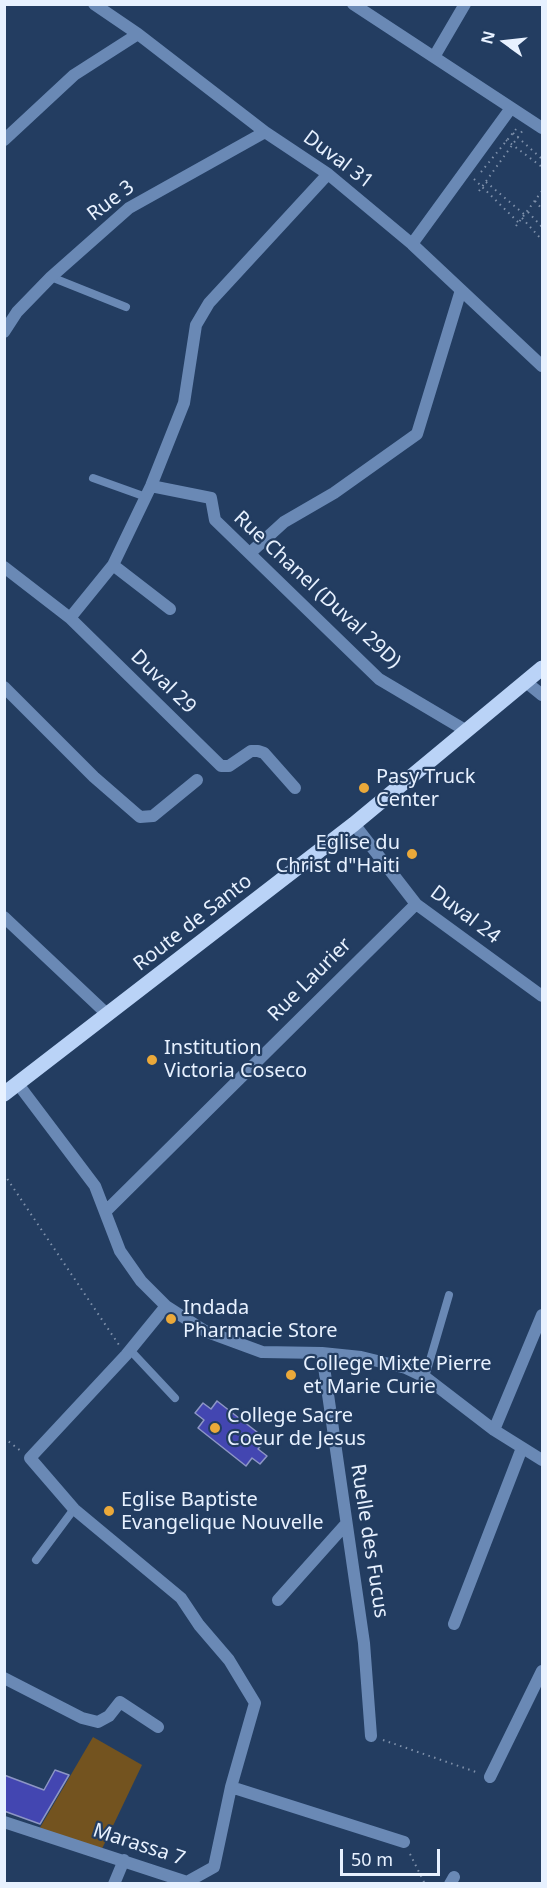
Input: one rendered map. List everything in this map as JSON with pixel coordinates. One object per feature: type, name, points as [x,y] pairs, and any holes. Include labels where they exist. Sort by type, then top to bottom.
[{"type":"main road","name":"Route de Santo","points":[[4,1094],[354,824],[465,730],[543,668]]},
{"type":"street","name":"Duval 31","points":[[94,4],[138,34],[265,132],[328,174],[412,244],[543,366]]},
{"type":"street","points":[[353,4],[543,128]]},
{"type":"street","points":[[434,57],[465,4]]},
{"type":"street","points":[[4,140],[74,75],[138,34]]},
{"type":"street","points":[[412,244],[511,108]]},
{"type":"street","name":"Rue 3","points":[[4,332],[17,312],[51,277],[129,208],[265,132]]},
{"type":"street","points":[[70,618],[113,566],[149,491],[184,403],[196,325],[209,303],[328,174]]},
{"type":"street","points":[[250,553],[284,522],[334,493],[417,434],[461,290]]},
{"type":"street","name":"Rue Chanel (Duval 29D)","points":[[149,491],[211,498],[215,520],[379,679],[465,730]]},
{"type":"street","points":[[113,566],[170,609]]},
{"type":"street","name":"Duval 29","points":[[4,567],[70,618],[221,766],[229,766],[251,751],[258,751],[264,753],[295,788]]},
{"type":"street","points":[[526,682],[543,695]]},
{"type":"street","points":[[4,687],[94,777],[140,817],[153,816],[197,780]]},
{"type":"street","name":"Duval 24","points":[[354,824],[416,904],[543,996]]},
{"type":"street","name":"Rue Laurier","points":[[105,1212],[416,904]]},
{"type":"street","points":[[4,917],[108,1016]]},
{"type":"street","points":[[18,1084],[50,1123],[95,1186],[120,1251],[141,1281],[166,1306],[205,1331],[262,1352],[322,1353],[361,1358],[406,1368],[425,1377],[494,1430],[543,1460]]},
{"type":"street","points":[[74,1509],[30,1458],[128,1352],[166,1306]]},
{"type":"street","points":[[494,1430],[543,1315]]},
{"type":"street","name":"Ruelle des Fucus","points":[[322,1353],[364,1643],[371,1736]]},
{"type":"street","points":[[454,1624],[522,1448]]},
{"type":"street","name":"Marassa 7","points":[[4,1822],[187,1882],[214,1867],[231,1787],[255,1704],[229,1660],[199,1625],[181,1598],[74,1509]]},
{"type":"street","points":[[278,1600],[346,1524]]},
{"type":"street","points":[[490,1777],[543,1671]]},
{"type":"street","points":[[4,1678],[82,1718],[98,1722],[109,1716],[120,1702],[158,1727]]},
{"type":"street","points":[[231,1787],[404,1842]]},
{"type":"street","points":[[114,1884],[124,1860]]},
{"type":"lane","points":[[51,277],[126,307]]},
{"type":"lane","points":[[93,478],[149,491]]},
{"type":"lane","points":[[425,1377],[449,1295]]},
{"type":"lane","points":[[128,1352],[175,1398]]},
{"type":"lane","points":[[36,1560],[74,1509]]},
{"type":"path","points":[[472,184],[519,126]]},
{"type":"path","points":[[508,128],[543,159]]},
{"type":"path","points":[[479,191],[524,130]]},
{"type":"path","points":[[502,136],[543,167]]},
{"type":"path","points":[[469,174],[518,225],[543,191]]},
{"type":"path","points":[[485,182],[543,227]]},
{"type":"path","points":[[535,201],[543,209]]},
{"type":"path","points":[[522,218],[543,240]]},
{"type":"path","points":[[4,1174],[128,1352]]},
{"type":"path","points":[[4,1438],[30,1458]]},
{"type":"path","points":[[371,1736],[490,1777]]},
{"type":"path","points":[[404,1842],[425,1884]]},
{"type":"shaded area","points":[[93,1737],[142,1765],[100,1853],[38,1831]]},
{"type":"building","points":[[217,1401],[266,1439],[258,1449],[267,1456],[260,1464],[252,1458],[246,1466],[198,1428],[204,1420],[195,1413],[203,1403],[211,1409]]},
{"type":"building","points":[[55,1770],[69,1775],[40,1824],[4,1811],[4,1775],[44,1790]]},
{"type":"place","name":"Pasy Truck Center","points":[[364,788]]},
{"type":"place","name":"Eglise du Christ d\"Haiti","points":[[412,854]]},
{"type":"place","name":"Institution Victoria Coseco","points":[[152,1060]]},
{"type":"place","name":"Indada Pharmacie Store","points":[[171,1319]]},
{"type":"place","name":"College Mixte Pierre et Marie Curie","points":[[291,1375]]},
{"type":"place","name":"College Sacre Coeur de Jesus","points":[[215,1428]]},
{"type":"place","name":"Eglise Baptiste Evangelique Nouvelle","points":[[109,1511]]}]
